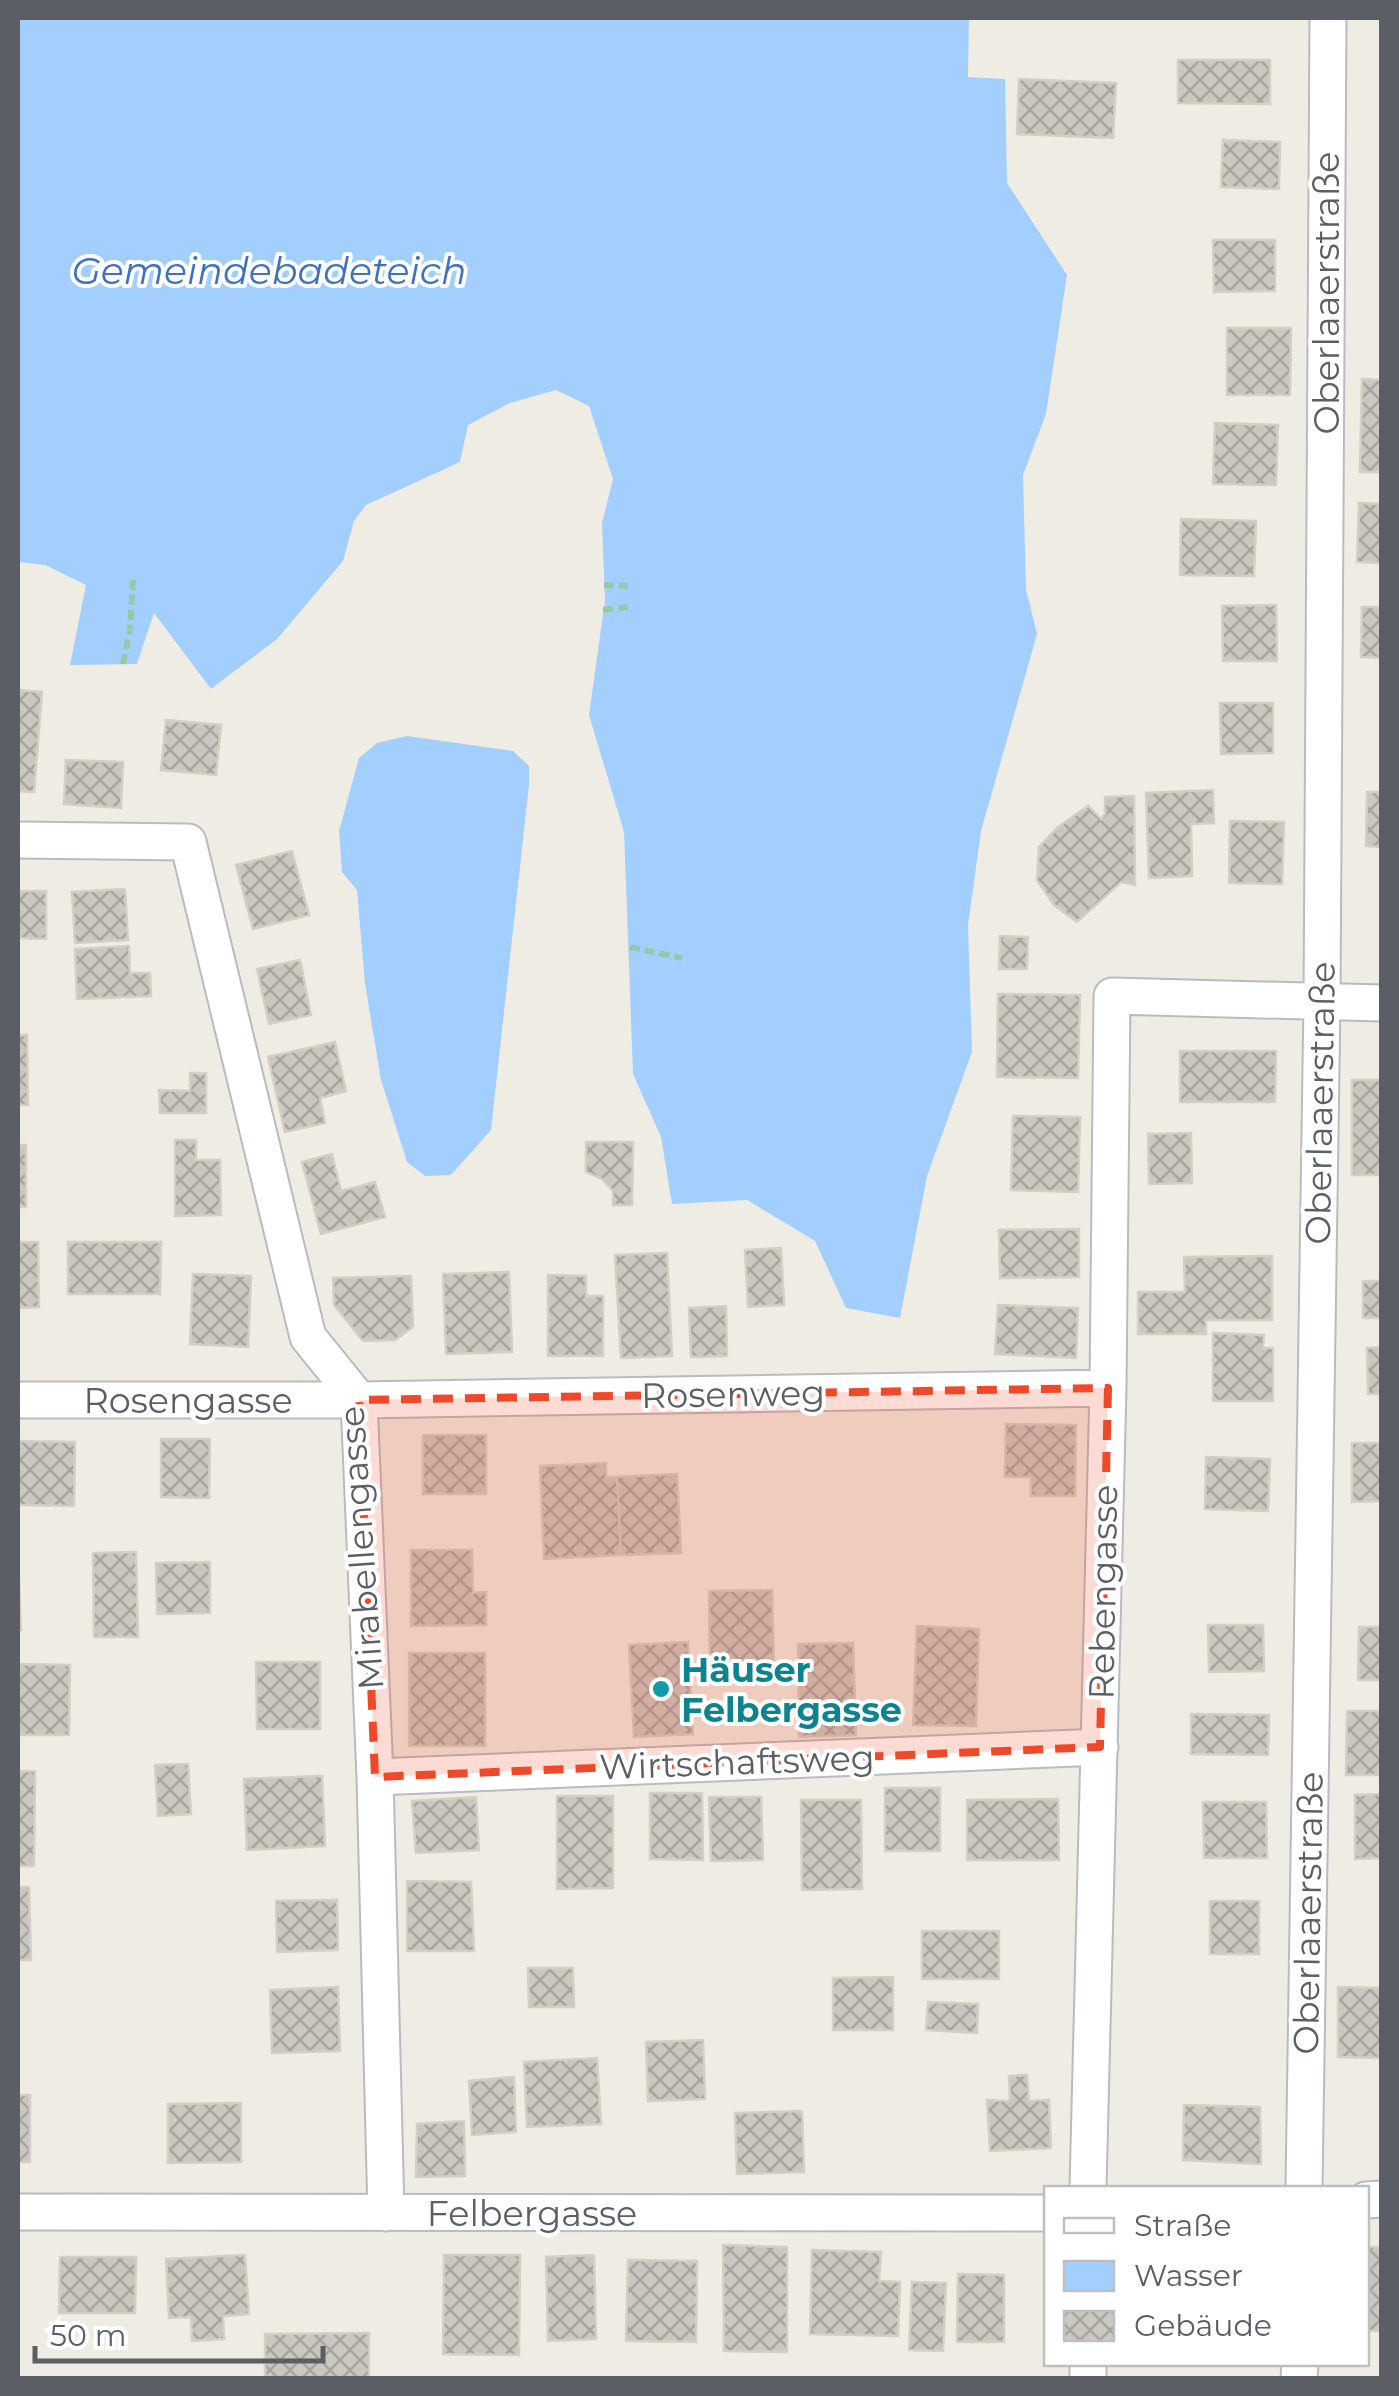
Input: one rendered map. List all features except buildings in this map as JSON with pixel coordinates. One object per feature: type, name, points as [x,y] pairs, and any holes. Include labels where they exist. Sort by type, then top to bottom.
[{"type":"street","name":"Oberlaaerstraße","points":[[1304,2186],[1322,1002],[1328,18]]},
{"type":"street","name":"Mirabellengasse","points":[[18,840],[188,842],[308,1337],[359,1400],[375,1776],[386,2214]]},
{"type":"street","name":"Rebengasse","points":[[1088,2186],[1108,1388],[1112,996],[1322,1002]]},
{"type":"street","points":[[1322,1002],[1382,1004]]},
{"type":"street","name":"Rosenweg","points":[[359,1400],[1108,1388]]},
{"type":"street","name":"Rosengasse","points":[[18,1400],[359,1400]]},
{"type":"street","name":"Wirtschaftsweg","points":[[375,1776],[1100,1747]]},
{"type":"street","name":"Felbergasse","points":[[18,2212],[1044,2213]]},
{"type":"path","points":[[123,664],[134,580]]},
{"type":"path","points":[[604,585],[628,586]]},
{"type":"path","points":[[604,610],[629,607]]},
{"type":"path","points":[[630,946],[682,958]]},
{"type":"highlighted area","points":[[1108,1388],[1100,1747],[375,1777],[359,1400]]},
{"type":"water","name":"Gemeindebadeteich","points":[[18,18],[969,18],[968,77],[1005,79],[1007,183],[1067,275],[1046,414],[1023,475],[1026,589],[1037,634],[981,831],[968,925],[972,1052],[927,1176],[900,1318],[846,1308],[815,1241],[747,1200],[672,1204],[661,1137],[633,1074],[624,832],[589,715],[605,600],[602,523],[613,479],[589,406],[556,390],[510,403],[468,425],[460,462],[366,505],[354,521],[343,561],[277,639],[211,689],[154,613],[137,664],[70,665],[86,585],[45,565],[18,562]]},
{"type":"water","points":[[407,736],[513,751],[529,766],[491,1130],[451,1175],[425,1176],[407,1162],[381,1080],[365,984],[357,890],[342,872],[339,831],[359,758],[377,743]]},
{"type":"place","name":"Häuser Felbergasse","points":[[661,1689]]}]
